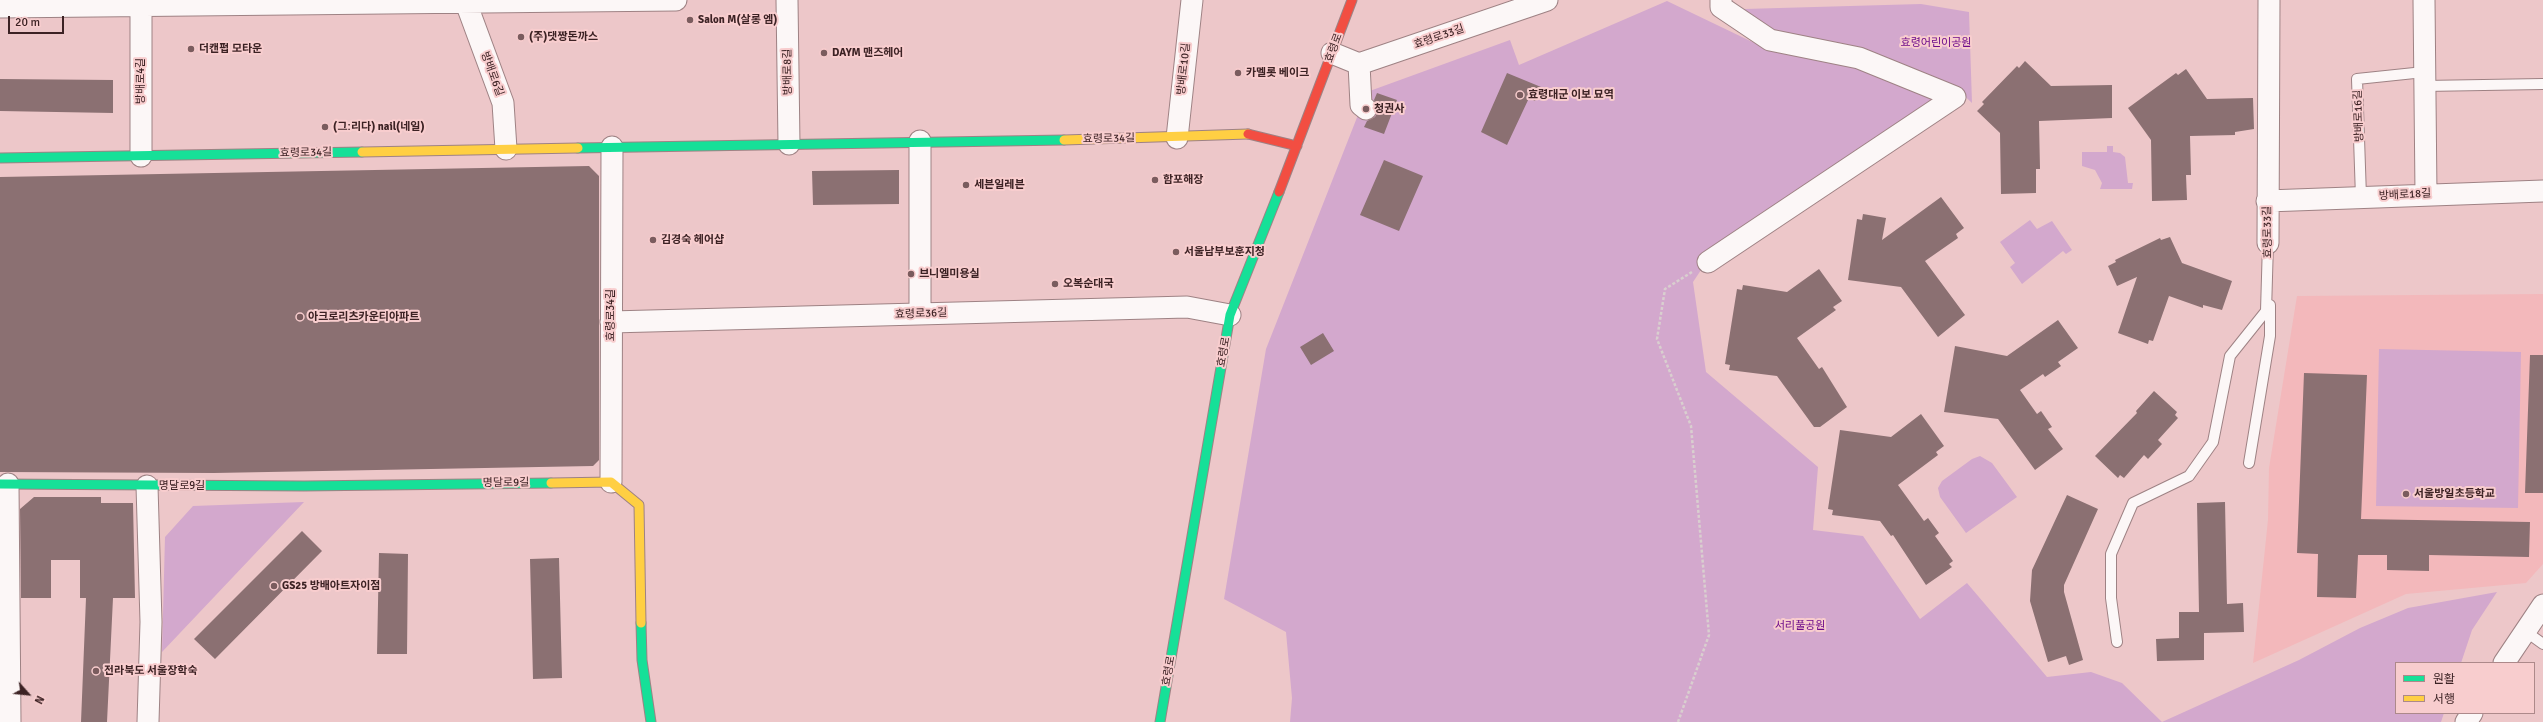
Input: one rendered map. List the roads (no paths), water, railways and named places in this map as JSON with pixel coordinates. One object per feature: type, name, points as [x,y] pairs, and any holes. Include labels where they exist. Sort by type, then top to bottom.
[{"type":"street","points":[[0,7],[141,3],[676,0]]},
{"type":"street","name":"방배로8길","points":[[787,0],[789,144]]},
{"type":"street","name":"방배로10길","points":[[1177,138],[1192,0]]},
{"type":"street","name":"효령로","points":[[1160,722],[1230,315],[1297,146],[1352,0]]},
{"type":"street","name":"효령로33길","points":[[1359,64],[1547,0]]},
{"type":"street","points":[[1708,262],[1955,97],[1859,58],[1770,40],[1721,7],[1721,0]]},
{"type":"street","name":"효령로33길","points":[[2268,243],[2269,0]]},
{"type":"street","points":[[2424,0],[2426,193]]},
{"type":"street","name":"방배로6길","points":[[465,1],[503,103],[506,149]]},
{"type":"street","name":"방배로4길","points":[[141,3],[141,156]]},
{"type":"street","points":[[1332,53],[1359,64],[1361,105],[1366,109]]},
{"type":"street","name":"효령로34길","points":[[0,158],[612,148],[920,141],[1177,138],[1252,134],[1297,146]]},
{"type":"street","points":[[920,141],[920,314]]},
{"type":"street","name":"효령로34길","points":[[611,482],[612,148]]},
{"type":"street","name":"방배로18길","points":[[2267,201],[2426,193],[2543,191]]},
{"type":"street","name":"효령로36길","points":[[611,322],[1187,307],[1230,315]]},
{"type":"street","points":[[611,482],[638,506],[642,660],[651,722]]},
{"type":"street","name":"명달로9길","points":[[10,722],[4,484],[147,486],[611,482]]},
{"type":"street","name":"명달로9길","points":[[147,486],[151,622],[148,722]]},
{"type":"street","points":[[2505,662],[2543,605]]},
{"type":"lane","name":"방배로16길","points":[[2361,197],[2357,79],[2424,79],[2543,84]]},
{"type":"lane","name":"효령로33길","points":[[2249,463],[2270,336],[2268,243]]},
{"type":"lane","points":[[2117,642],[2111,598],[2111,554],[2133,503],[2189,476],[2213,442],[2230,356],[2266,311],[2268,243]]},
{"type":"lane","points":[[2525,631],[2543,644]]},
{"type":"place","name":"Salon M(살롱 엠)","points":[[690,20]]},
{"type":"place","name":"(주)댓짱돈까스","points":[[521,37]]},
{"type":"place","name":"더캔펍 모타운","points":[[191,49]]},
{"type":"place","name":"DAYM 맨즈헤어","points":[[824,53]]},
{"type":"place","name":"카멜롯 베이크","points":[[1238,73]]},
{"type":"place","name":"효령대군 이보 묘역","points":[[1520,95]]},
{"type":"place","name":"청권사","points":[[1366,109]]},
{"type":"place","name":"(그ː리다) nail(네일)","points":[[325,127]]},
{"type":"place","name":"함포해장","points":[[1155,180]]},
{"type":"place","name":"세븐일레븐","points":[[966,185]]},
{"type":"place","name":"김경숙 헤어샵","points":[[653,240]]},
{"type":"place","name":"서울남부보훈지청","points":[[1176,252]]},
{"type":"place","name":"브니엘미용실","points":[[911,274]]},
{"type":"place","name":"오복순대국","points":[[1055,284]]},
{"type":"place","name":"아크로리츠카운티아파트","points":[[300,317]]},
{"type":"place","name":"서울방일초등학교","points":[[2406,494]]},
{"type":"place","name":"GS25 방배아트자이점","points":[[274,586]]},
{"type":"place","name":"전라북도 서울장학숙","points":[[96,671]]},
{"type":"park label","name":"효령어린이공원","points":[[1936,43]]},
{"type":"park label","name":"서리풀공원","points":[[1800,626]]}]
